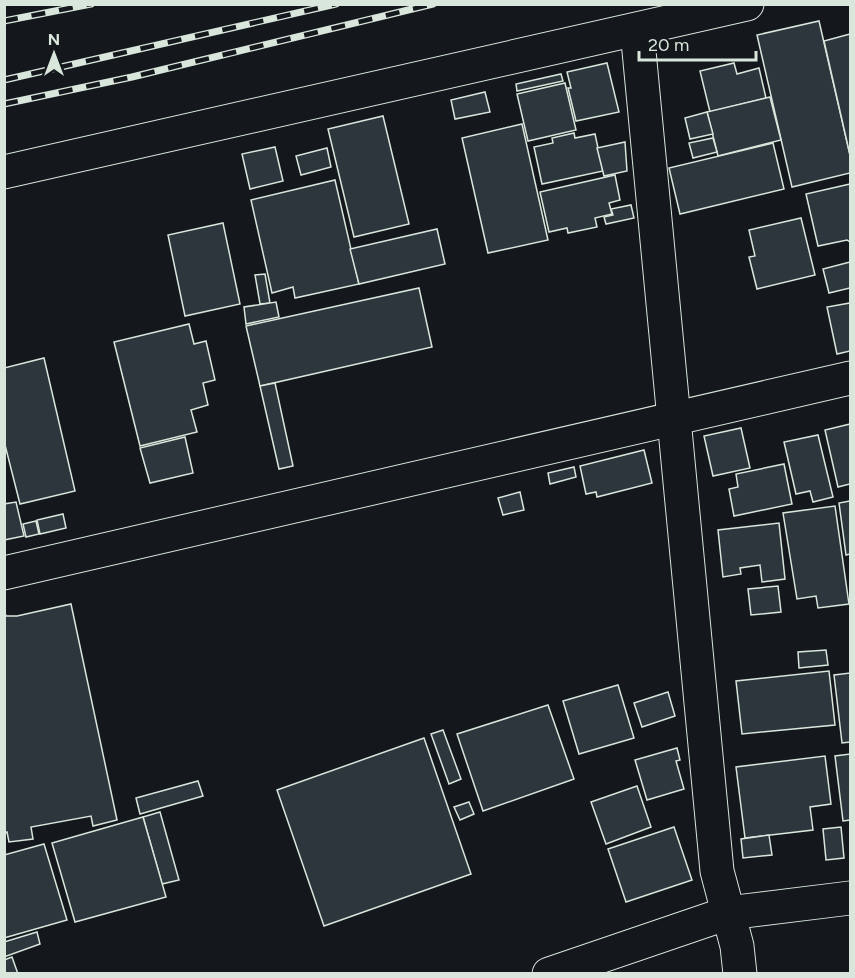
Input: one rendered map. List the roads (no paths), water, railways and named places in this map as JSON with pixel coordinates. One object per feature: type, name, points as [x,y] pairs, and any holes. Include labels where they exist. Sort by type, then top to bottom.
[{"type":"street","points":[[4,172],[747,4]]},
{"type":"street","points":[[637,30],[717,871],[737,946],[740,974]]},
{"type":"street","points":[[4,573],[850,378]]},
{"type":"street","points":[[549,974],[728,913],[850,898]]},
{"type":"railway","points":[[4,21],[91,4]]},
{"type":"railway","points":[[4,80],[336,4]]},
{"type":"railway","points":[[4,104],[132,77],[433,4]]}]
